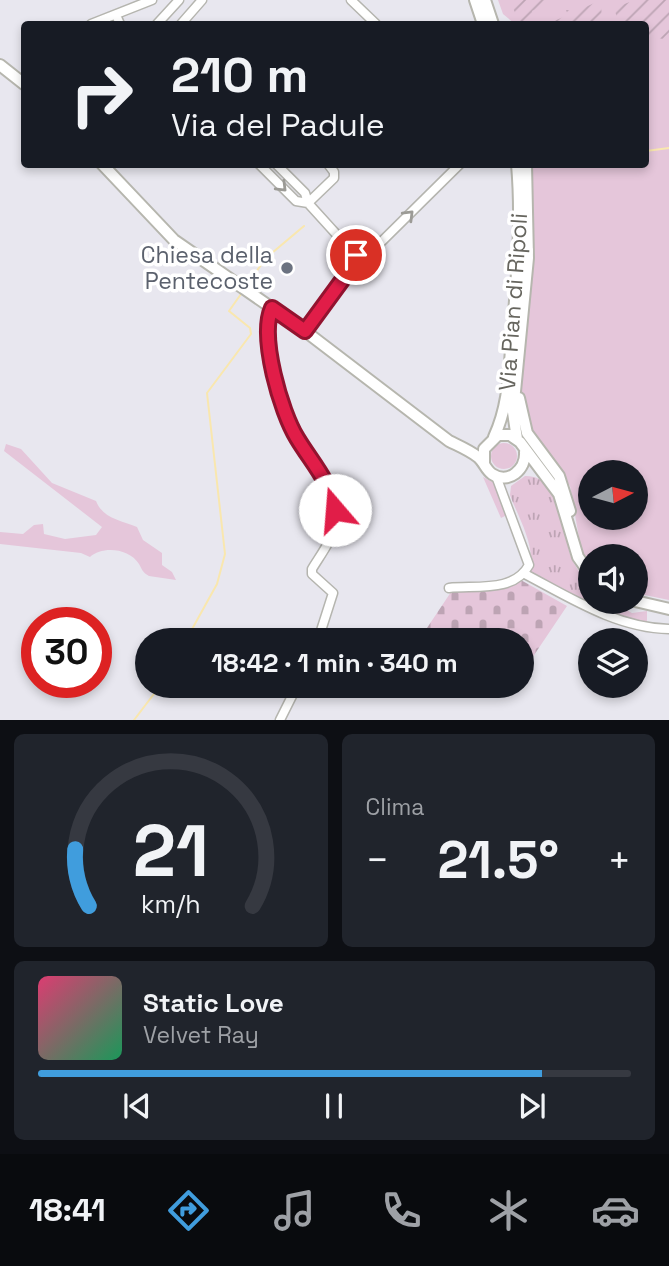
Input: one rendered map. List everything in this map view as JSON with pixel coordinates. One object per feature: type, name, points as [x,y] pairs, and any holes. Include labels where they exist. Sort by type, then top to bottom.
[{"type":"main road","points":[[475,0],[482,21]]},
{"type":"main road","points":[[485,0],[492,21]]},
{"type":"main road","points":[[0,65],[21,82]]},
{"type":"main road","points":[[106,168],[169,236],[305,331],[449,441],[484,463],[496,476],[545,476]]},
{"type":"main road","name":"Via Pian di Ripoli","points":[[494,437],[505,410],[516,286],[520,233],[517,168]]},
{"type":"main road","name":"Via Pian di Ripoli","points":[[517,439],[513,416],[528,258],[526,168]]},
{"type":"main road","name":"Via Pian di Ripoli","points":[[517,381],[527,433],[559,476],[566,491],[571,531]]},
{"type":"main road","points":[[460,446],[485,445],[494,437],[506,434],[517,439],[559,494],[578,557]]},
{"type":"main road","points":[[484,463],[485,445]]},
{"type":"main road","points":[[514,474],[524,463],[525,452]]},
{"type":"main road","points":[[648,604],[669,610]]},
{"type":"street","points":[[99,21],[152,0]]},
{"type":"street","points":[[160,21],[179,0]]},
{"type":"street","points":[[184,21],[202,0]]},
{"type":"street","points":[[351,0],[373,21]]},
{"type":"street","points":[[116,15],[119,21]]},
{"type":"street","points":[[264,168],[296,201],[307,203]]},
{"type":"street","points":[[280,168],[305,194],[307,203],[357,257]]},
{"type":"street","points":[[307,203],[334,178],[331,168]]},
{"type":"street","points":[[305,331],[357,257],[378,246],[456,168]]},
{"type":"street","points":[[272,308],[267,334],[287,416],[296,436],[325,478],[335,510],[334,531],[312,569],[312,574],[333,593],[322,628]]},
{"type":"street","points":[[511,511],[507,492],[514,474]]},
{"type":"street","points":[[449,588],[504,584],[522,574],[529,561],[496,476]]},
{"type":"street","points":[[522,574],[604,615],[645,627],[669,629]]},
{"type":"street","points":[[280,720],[291,698]]},
{"type":"green space","points":[[498,0],[669,0],[669,600],[648,596],[648,544],[580,544],[570,486],[530,428],[521,394],[534,234],[530,168],[649,168],[649,21],[511,21],[503,14]]},
{"type":"green space","points":[[510,0],[557,0],[532,11],[534,17],[518,21]]},
{"type":"green space","points":[[601,0],[602,21],[554,21],[568,15],[566,10],[579,10]]},
{"type":"green space","points":[[635,0],[669,0],[669,40],[649,37],[649,21],[618,21],[614,8]]},
{"type":"green space","points":[[504,443],[513,447],[517,456],[513,465],[504,469],[495,465],[491,456],[495,447]]},
{"type":"green space","points":[[6,444],[21,449],[52,483],[96,501],[103,512],[137,527],[143,540],[162,553],[162,565],[172,572],[176,580],[149,576],[135,559],[115,550],[101,551],[90,557],[81,553],[0,544],[0,532],[23,534],[34,525],[43,524],[44,534],[65,539],[96,535],[102,527],[4,451]]},
{"type":"green space","points":[[525,476],[537,478],[547,485],[553,495],[571,557],[578,570],[578,600],[528,575],[531,555],[510,495],[511,486]]},
{"type":"green space","points":[[483,477],[494,483],[507,515],[501,518]]},
{"type":"green space","points":[[519,579],[567,606],[534,655],[534,628],[427,628],[453,589]]},
{"type":"green space","points":[[609,614],[647,614],[647,624]]},
{"type":"waterway","points":[[649,151],[669,148]]},
{"type":"waterway","points":[[246,286],[266,258],[304,226]]},
{"type":"waterway","points":[[193,628],[217,584],[225,554],[207,393],[251,334],[250,328],[229,311],[241,294]]},
{"type":"waterway","points":[[134,720],[151,698]]},
{"type":"place","name":"Chiesa della Pentecoste","points":[[287,268]]},
{"type":"route","points":[[335,510],[325,478],[296,436],[287,416],[272,361],[267,323],[272,308],[305,331],[354,264],[356,255]]}]
